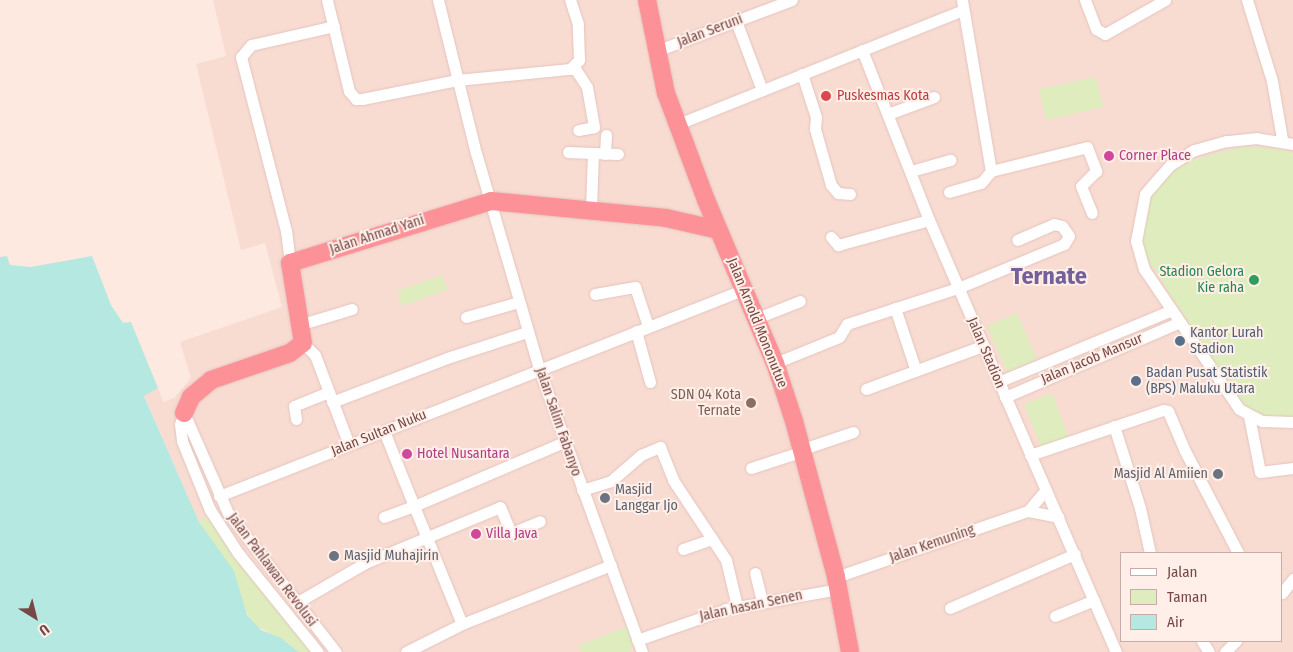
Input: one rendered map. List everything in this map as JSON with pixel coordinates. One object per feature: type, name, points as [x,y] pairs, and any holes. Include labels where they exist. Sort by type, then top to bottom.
[{"type":"highway","name":"Jalan Arnold Mononutue","points":[[647,0],[656,51],[678,124],[706,200],[775,363],[803,450],[837,583],[850,652]]},
{"type":"highway","points":[[686,221],[706,200]]},
{"type":"highway","name":"Jalan Ahmad Yani","points":[[290,263],[491,201],[591,209],[686,221],[719,230]]},
{"type":"highway","points":[[184,412],[191,397],[211,380],[290,353],[303,343],[302,324],[290,263]]},
{"type":"street","points":[[326,0],[334,26],[346,81],[356,99],[457,80],[566,70],[574,67],[579,60],[578,29],[570,0]]},
{"type":"street","name":"Jalan Salim Fabanyo","points":[[438,0],[457,80],[539,369],[642,652]]},
{"type":"street","points":[[1084,0],[1096,29],[1105,34],[1165,0]]},
{"type":"street","points":[[1247,0],[1272,81],[1288,142],[1257,138],[1194,150],[1170,165],[1150,185],[1139,211],[1136,241],[1144,268],[1230,397],[1249,416],[1262,421],[1293,422]]},
{"type":"street","name":"Jalan Seruni","points":[[656,51],[787,1]]},
{"type":"street","points":[[678,124],[862,50],[963,5],[991,170]]},
{"type":"street","points":[[736,21],[762,90]]},
{"type":"street","points":[[290,263],[286,231],[241,57],[251,45],[334,26]]},
{"type":"street","name":"Jalan Stadion","points":[[862,50],[929,220],[982,346],[1045,491],[1075,554],[1116,652]]},
{"type":"street","points":[[574,67],[588,87],[594,126],[578,130]]},
{"type":"street","points":[[802,74],[816,117],[815,129],[831,185],[838,193],[850,194]]},
{"type":"street","points":[[888,114],[934,97]]},
{"type":"street","points":[[605,154],[606,135]]},
{"type":"street","points":[[949,192],[981,183],[991,170],[1087,147],[1096,171],[1081,186],[1092,213]]},
{"type":"street","points":[[568,152],[618,154]]},
{"type":"street","points":[[591,209],[593,153]]},
{"type":"street","points":[[911,171],[950,160]]},
{"type":"street","points":[[831,237],[838,245],[929,220]]},
{"type":"street","points":[[775,363],[839,336],[847,324],[895,308],[926,301],[1064,244],[1069,236],[1062,226],[1054,224],[1017,240]]},
{"type":"street","points":[[595,294],[635,287],[648,326]]},
{"type":"street","name":"Jalan Sultan Nuku","points":[[219,496],[745,289]]},
{"type":"street","points":[[757,318],[800,301]]},
{"type":"street","points":[[466,317],[519,302]]},
{"type":"street","points":[[895,308],[916,371]]},
{"type":"street","points":[[302,324],[352,309]]},
{"type":"street","name":"Jalan Jacob Mansur","points":[[998,382],[1172,310]]},
{"type":"street","name":"Jalan Jacob Mansur","points":[[1005,397],[1180,322]]},
{"type":"street","points":[[636,331],[650,382]]},
{"type":"street","points":[[296,419],[294,406],[330,397],[528,332]]},
{"type":"street","points":[[303,343],[315,355],[349,445]]},
{"type":"street","points":[[866,389],[982,346]]},
{"type":"street","points":[[1030,455],[1163,410],[1172,415],[1185,451],[1237,552]]},
{"type":"street","name":"Jalan Pahlawan Revolusi","points":[[184,412],[197,437],[219,496],[245,539],[336,652]]},
{"type":"street","name":"Jalan Pahlawan Revolusi","points":[[184,412],[180,424],[182,442],[218,524],[318,652]]},
{"type":"street","points":[[1249,416],[1260,472],[1293,468]]},
{"type":"street","points":[[1114,426],[1140,508],[1150,552]]},
{"type":"street","points":[[384,431],[462,624]]},
{"type":"street","points":[[751,468],[853,432]]},
{"type":"street","points":[[182,442],[187,433],[197,437]]},
{"type":"street","points":[[384,517],[564,442]]},
{"type":"street","points":[[582,490],[611,481],[641,456],[660,447],[672,480],[726,560],[737,606]]},
{"type":"street","points":[[1045,491],[1028,511],[1058,517]]},
{"type":"street","points":[[296,603],[351,570],[427,536],[500,507],[511,533],[540,521]]},
{"type":"street","name":"Jalan Kemuning","points":[[837,583],[1028,511]]},
{"type":"street","points":[[683,549],[712,540]]},
{"type":"street","points":[[950,608],[1075,554]]},
{"type":"street","points":[[406,652],[462,624],[611,565]]},
{"type":"street","points":[[755,573],[762,602]]},
{"type":"street","points":[[1283,591],[1293,580]]},
{"type":"street","name":"Jalan hasan Senen","points":[[637,640],[737,606],[762,602],[837,583]]},
{"type":"street","points":[[1055,616],[1094,600]]},
{"type":"street","points":[[1225,652],[1235,642]]},
{"type":"shaded area","points":[[213,0],[1293,0],[1293,652],[311,652],[208,517],[199,522],[144,395],[158,388],[163,402],[174,398],[191,378],[180,342],[282,307],[265,243],[241,250],[196,64],[226,56]]},
{"type":"green space","points":[[1096,77],[1103,107],[1046,120],[1039,89]]},
{"type":"green space","points":[[1242,147],[1279,149],[1293,153],[1293,418],[1265,418],[1243,408],[1143,252],[1141,238],[1148,203],[1155,189],[1174,170],[1198,158]]},
{"type":"green space","points":[[442,275],[447,290],[402,306],[397,291]]},
{"type":"green space","points":[[1017,313],[1037,359],[1007,372],[987,326]]},
{"type":"green space","points":[[1052,393],[1068,436],[1041,447],[1024,404]]},
{"type":"green space","points":[[204,517],[210,519],[312,652],[299,652],[287,642],[254,625],[242,605],[236,578],[199,522]]},
{"type":"green space","points":[[628,626],[634,641],[630,652],[581,652],[578,646]]},
{"type":"water","points":[[7,256],[10,265],[31,267],[92,256],[111,305],[123,323],[131,322],[158,388],[144,396],[199,522],[234,571],[247,615],[261,630],[281,638],[299,652],[0,652],[0,257]]},
{"type":"place","name":"Puskesmas Kota","points":[[826,96]]},
{"type":"place","name":"Corner Place","points":[[1109,156]]},
{"type":"place","name":"Stadion Gelora Kie raha","points":[[1254,280]]},
{"type":"place","name":"Kantor Lurah Stadion","points":[[1180,341]]},
{"type":"place","name":"Badan Pusat Statistik (BPS) Maluku Utara","points":[[1136,381]]},
{"type":"place","name":"SDN 04 Kota Ternate","points":[[751,403]]},
{"type":"place","name":"Hotel Nusantara","points":[[407,454]]},
{"type":"place","name":"Masjid Al Amiien","points":[[1218,474]]},
{"type":"place","name":"Masjid Langgar Ijo","points":[[605,498]]},
{"type":"place","name":"Villa Java","points":[[476,534]]},
{"type":"place","name":"Masjid Muhajirin","points":[[334,556]]},
{"type":"district","name":"Ternate","points":[[1049,277]]}]
